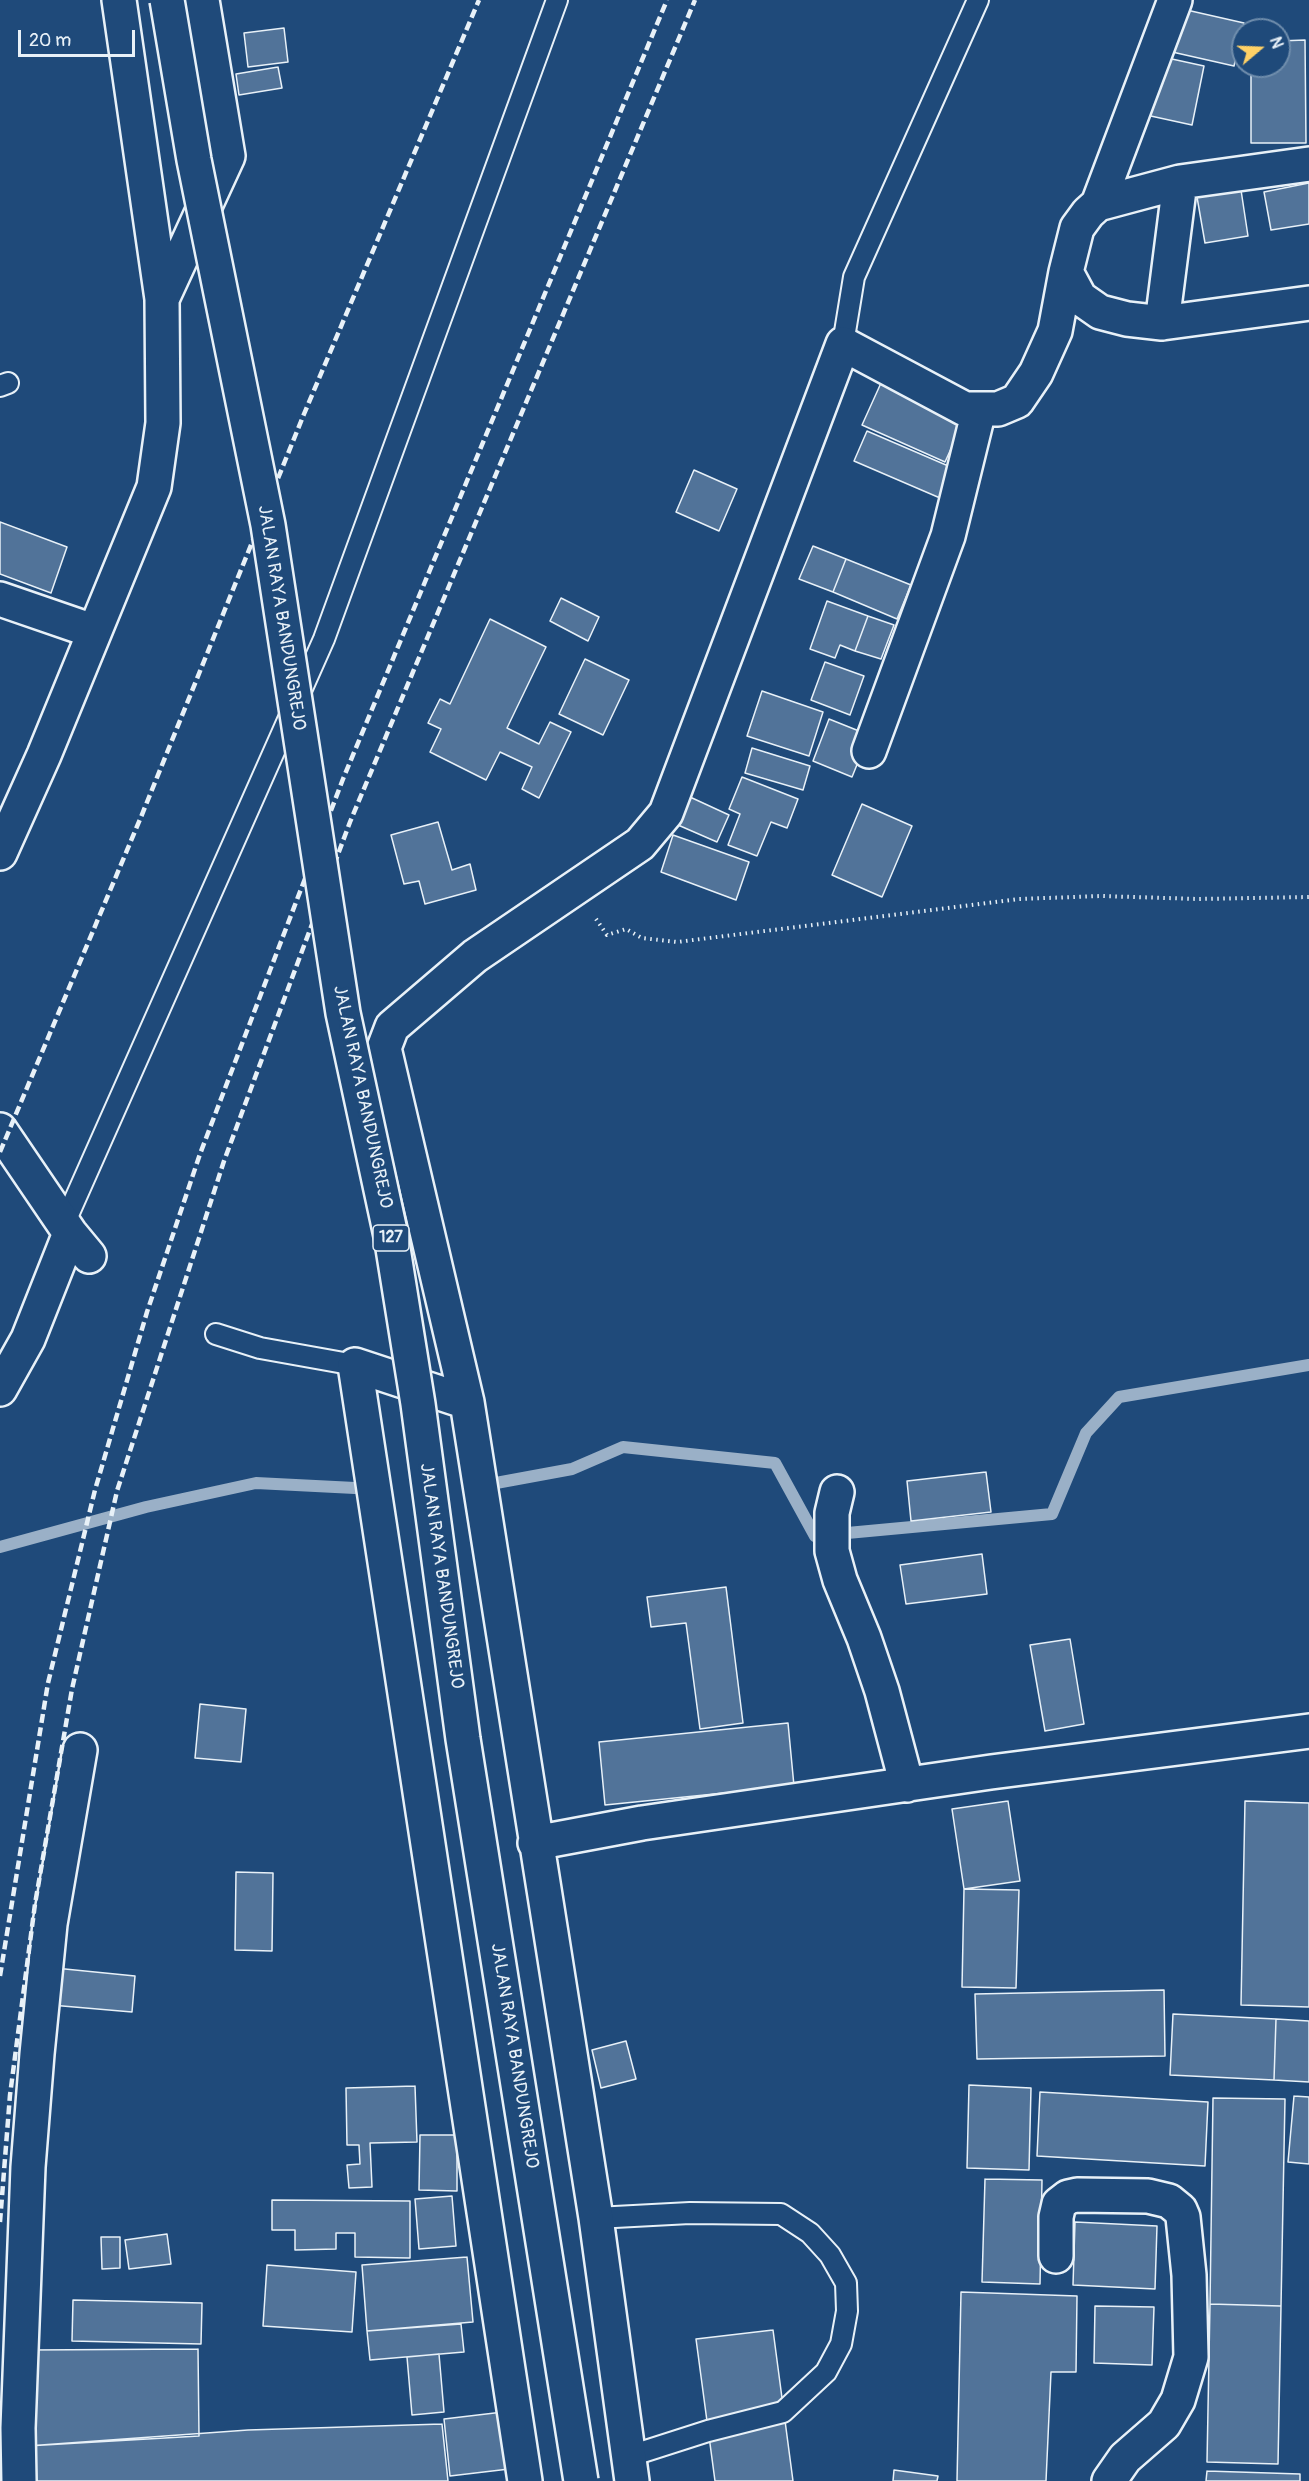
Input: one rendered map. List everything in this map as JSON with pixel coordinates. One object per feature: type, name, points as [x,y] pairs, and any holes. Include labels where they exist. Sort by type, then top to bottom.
[{"type":"street","points":[[0,853],[44,755],[154,487],[163,423],[162,299],[119,0]]},
{"type":"street","name":"JALAN RAYA BANDUNGREJO","points":[[167,0],[196,171],[268,525],[343,1013],[391,1236],[418,1404],[463,1739],[581,2481]]},
{"type":"street","points":[[162,299],[228,156],[202,0]]},
{"type":"street","points":[[1098,204],[1175,0]]},
{"type":"street","points":[[631,2469],[596,2218],[467,1402],[384,1048],[392,1027],[475,956],[639,844],[666,813],[843,345],[965,409],[998,409],[1017,401],[1036,373],[1055,331],[1077,228],[1098,204],[1180,182],[1309,164]]},
{"type":"street","points":[[1162,323],[1180,182]]},
{"type":"street","points":[[1066,272],[1080,298],[1100,312],[1127,319],[1162,323],[1309,303]]},
{"type":"street","points":[[869,751],[948,536],[979,410]]},
{"type":"street","points":[[0,598],[93,631]]},
{"type":"street","points":[[0,1130],[75,1238],[28,1339],[0,1389]]},
{"type":"street","points":[[467,1402],[354,1365],[525,2481]]},
{"type":"street","points":[[835,1502],[832,1551],[840,1580],[864,1638],[882,1691],[907,1785]]},
{"type":"street","points":[[535,1843],[642,1823],[1309,1731]]},
{"type":"street","points":[[19,2481],[27,2167],[50,1924],[80,1750]]},
{"type":"street","points":[[1056,2256],[1056,2217],[1059,2204],[1068,2197],[1077,2195],[1148,2196],[1169,2201],[1180,2210],[1183,2217],[1189,2275],[1191,2357],[1179,2400],[1164,2424],[1125,2458],[1109,2481]]},
{"type":"lane","points":[[75,1238],[324,639],[557,0]]},
{"type":"lane","points":[[843,345],[854,277],[978,0]]},
{"type":"lane","points":[[216,1334],[260,1348],[354,1365]]},
{"type":"lane","points":[[596,2218],[690,2213],[781,2214],[810,2233],[830,2255],[846,2283],[847,2311],[841,2344],[826,2372],[783,2412],[708,2431],[631,2469]]},
{"type":"path","points":[[575,886],[607,935],[626,929],[642,938],[677,942],[1019,899],[1101,896],[1198,899],[1309,897]]},
{"type":"building","points":[[1169,6],[1231,20],[1231,65],[1159,49]]},
{"type":"building","points":[[284,28],[288,62],[248,67],[244,33]]},
{"type":"building","points":[[1305,40],[1306,143],[1251,143],[1251,78],[1291,78],[1291,41]]},
{"type":"building","points":[[1149,54],[1204,66],[1192,125],[1137,113]]},
{"type":"building","points":[[278,67],[282,88],[239,95],[236,74]]},
{"type":"building","points":[[1309,183],[1309,224],[1271,230],[1264,192]]},
{"type":"building","points":[[1241,190],[1248,236],[1205,243],[1197,197]]},
{"type":"building","points":[[881,383],[964,420],[945,462],[862,425]]},
{"type":"building","points":[[867,431],[960,471],[947,501],[854,461]]},
{"type":"building","points":[[694,470],[737,489],[719,531],[676,512]]},
{"type":"building","points":[[0,522],[67,547],[51,593],[0,574]]},
{"type":"building","points":[[813,546],[846,559],[833,592],[799,579]]},
{"type":"building","points":[[846,559],[911,585],[897,619],[833,592]]},
{"type":"building","points":[[561,598],[599,617],[588,641],[550,621]]},
{"type":"building","points":[[827,601],[868,616],[855,651],[840,645],[835,658],[810,649]]},
{"type":"building","points":[[868,616],[894,625],[881,659],[855,651]]},
{"type":"building","points":[[490,619],[546,647],[507,728],[539,744],[550,722],[571,732],[539,798],[522,789],[532,767],[500,752],[486,780],[430,752],[441,729],[428,723],[440,699],[450,704]]},
{"type":"building","points":[[585,659],[629,680],[603,735],[559,714]]},
{"type":"building","points":[[825,662],[864,676],[850,715],[811,700]]},
{"type":"building","points":[[762,691],[823,712],[809,756],[747,736]]},
{"type":"building","points":[[829,719],[869,735],[852,777],[813,761]]},
{"type":"building","points":[[752,748],[810,766],[803,790],[745,773]]},
{"type":"building","points":[[742,777],[798,799],[787,828],[771,822],[757,856],[728,845],[740,814],[729,809]]},
{"type":"building","points":[[690,797],[729,815],[717,842],[678,825]]},
{"type":"building","points":[[862,804],[912,826],[882,897],[832,875]]},
{"type":"building","points":[[438,822],[452,870],[470,864],[476,890],[425,904],[419,881],[404,884],[391,835]]},
{"type":"building","points":[[673,835],[749,862],[736,900],[661,872]]},
{"type":"building","points":[[986,1472],[991,1512],[911,1521],[907,1481]]},
{"type":"building","points":[[982,1554],[987,1594],[906,1604],[900,1565]]},
{"type":"building","points":[[726,1587],[743,1723],[700,1729],[686,1623],[651,1627],[647,1597]]},
{"type":"building","points":[[1070,1639],[1084,1724],[1045,1731],[1030,1645]]},
{"type":"building","points":[[200,1704],[246,1709],[241,1762],[195,1758]]},
{"type":"building","points":[[788,1723],[794,1786],[605,1805],[599,1742]]},
{"type":"building","points":[[1008,1801],[1020,1881],[964,1889],[952,1809]]},
{"type":"building","points":[[1245,1801],[1309,1803],[1309,2007],[1241,2005]]},
{"type":"building","points":[[236,1872],[273,1873],[272,1951],[235,1950]]},
{"type":"building","points":[[964,1889],[1019,1890],[1016,1988],[962,1987]]},
{"type":"building","points":[[55,1968],[135,1976],[132,2012],[51,2005]]},
{"type":"building","points":[[1164,1990],[1165,2056],[977,2059],[975,1994]]},
{"type":"building","points":[[1173,2014],[1276,2019],[1274,2080],[1170,2075]]},
{"type":"building","points":[[1276,2019],[1309,2021],[1309,2082],[1274,2080]]},
{"type":"building","points":[[626,2041],[636,2079],[601,2088],[592,2050]]},
{"type":"building","points":[[969,2085],[1031,2088],[1029,2170],[967,2168]]},
{"type":"building","points":[[415,2086],[417,2142],[370,2143],[372,2187],[349,2188],[347,2165],[360,2164],[359,2145],[347,2145],[346,2088]]},
{"type":"building","points":[[1040,2092],[1208,2102],[1205,2166],[1037,2156]]},
{"type":"building","points":[[1294,2096],[1309,2097],[1309,2164],[1288,2162]]},
{"type":"building","points":[[1213,2098],[1285,2099],[1281,2306],[1210,2304]]},
{"type":"building","points":[[420,2135],[457,2135],[457,2191],[419,2190]]},
{"type":"building","points":[[985,2179],[1042,2180],[1040,2284],[982,2282]]},
{"type":"building","points":[[452,2196],[456,2246],[419,2249],[415,2199]]},
{"type":"building","points":[[272,2200],[410,2201],[410,2258],[355,2257],[355,2233],[336,2233],[336,2249],[295,2250],[295,2230],[272,2230]]},
{"type":"building","points":[[1075,2222],[1157,2226],[1155,2289],[1073,2285]]},
{"type":"building","points":[[167,2234],[171,2264],[129,2269],[125,2240]]},
{"type":"building","points":[[101,2237],[120,2237],[120,2268],[102,2269]]},
{"type":"building","points":[[467,2257],[473,2322],[367,2331],[362,2265]]},
{"type":"building","points":[[267,2265],[356,2272],[352,2332],[263,2326]]},
{"type":"building","points":[[961,2292],[1077,2296],[1076,2372],[1051,2372],[1046,2481],[957,2481]]},
{"type":"building","points":[[73,2300],[202,2303],[201,2344],[72,2341]]},
{"type":"building","points":[[1210,2304],[1281,2306],[1278,2464],[1207,2462]]},
{"type":"building","points":[[1095,2306],[1154,2307],[1152,2365],[1094,2363]]},
{"type":"building","points":[[461,2324],[464,2352],[370,2360],[367,2331]]},
{"type":"building","points":[[773,2330],[793,2481],[715,2481],[696,2339]]},
{"type":"building","points":[[198,2349],[199,2436],[27,2446],[28,2350]]},
{"type":"building","points":[[439,2354],[444,2412],[412,2415],[407,2357]]},
{"type":"building","points":[[503,2412],[509,2469],[450,2476],[444,2419]]},
{"type":"building","points":[[442,2424],[448,2481],[29,2481],[27,2446],[248,2430]]},
{"type":"building","points":[[894,2470],[938,2476],[937,2481],[893,2481]]},
{"type":"building","points":[[1207,2471],[1300,2474],[1300,2481],[1206,2481]]},
{"type":"waterway","points":[[496,1483],[572,1469],[623,1447],[775,1463],[815,1536],[1052,1514],[1086,1433],[1119,1397],[1309,1365]]},
{"type":"waterway","points":[[0,1547],[146,1507],[256,1483],[355,1488]]},
{"type":"railway","points":[[0,1152],[141,817],[304,414],[479,0]]},
{"type":"railway","points":[[0,1976],[48,1683],[95,1490],[147,1312],[200,1154],[343,779],[667,0]]},
{"type":"railway","points":[[0,2222],[10,2095],[35,1904],[72,1689],[117,1491],[224,1161],[350,822],[695,0]]}]
